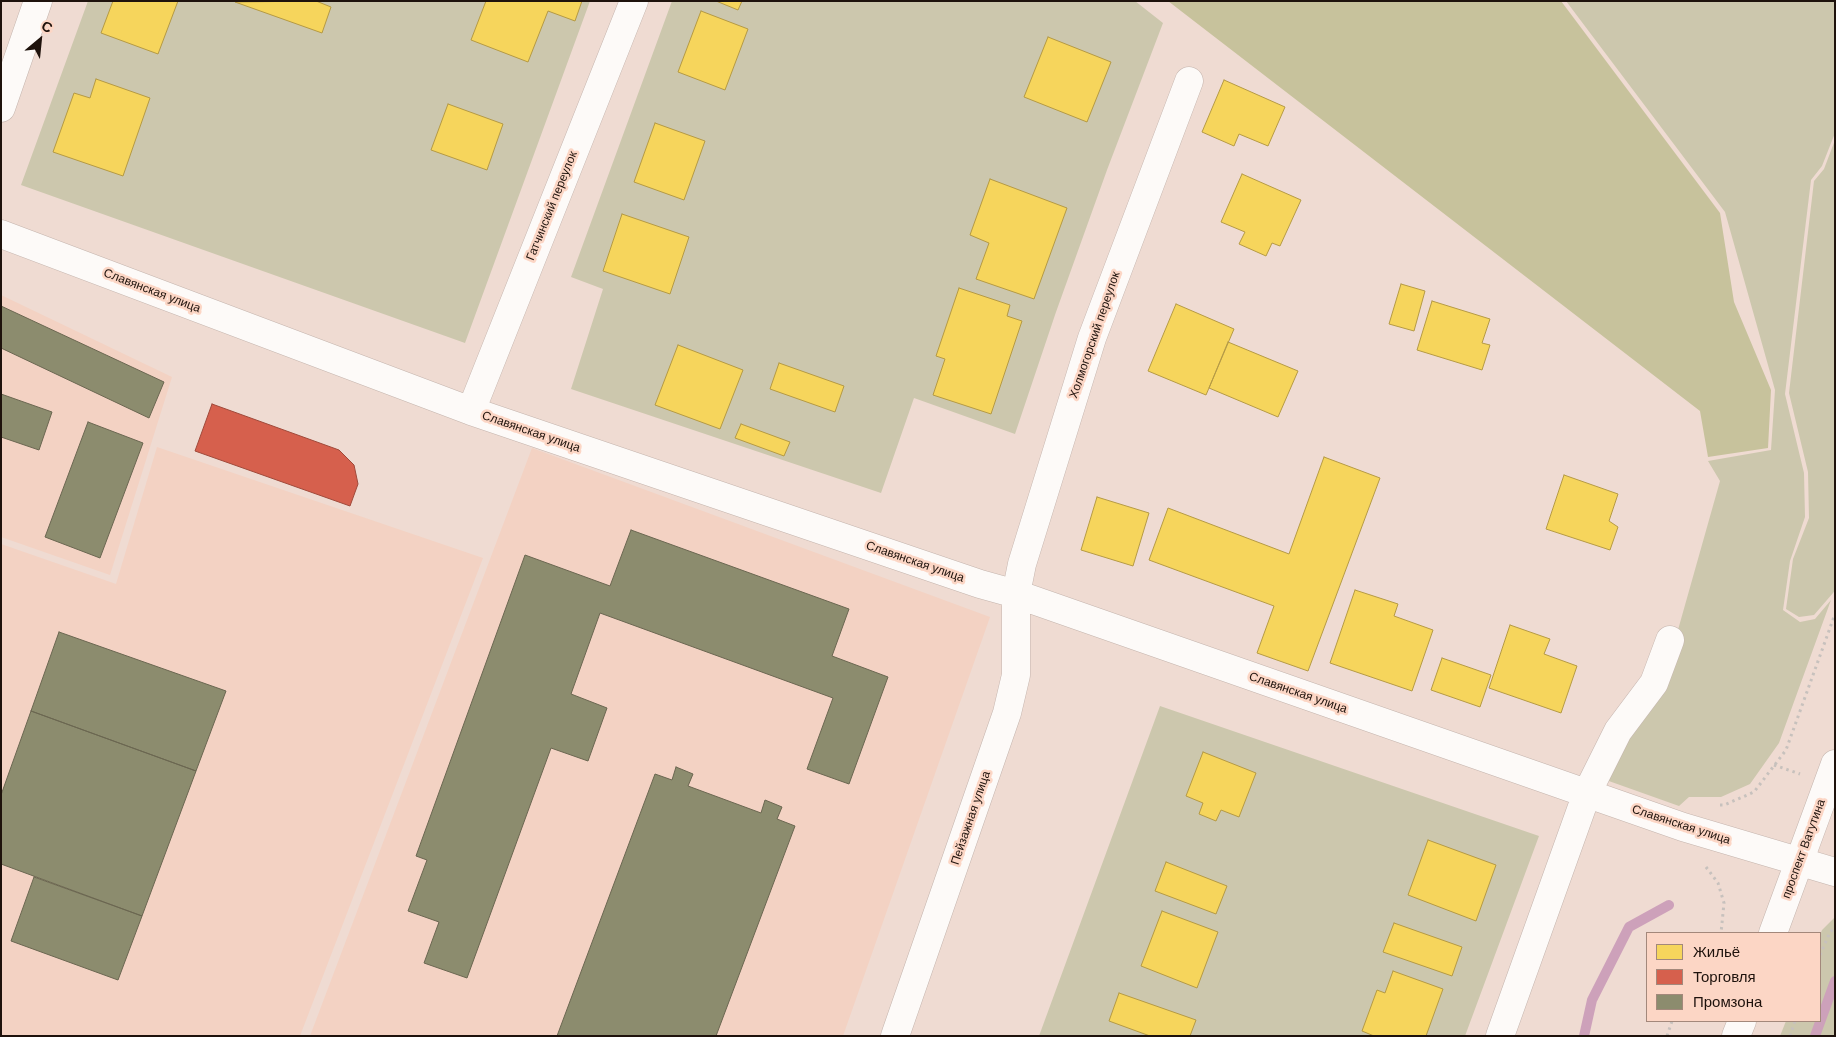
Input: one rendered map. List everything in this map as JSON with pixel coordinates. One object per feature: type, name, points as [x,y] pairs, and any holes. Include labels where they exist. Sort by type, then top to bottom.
[{"type":"street","points":[[1,108],[38,1]]},
{"type":"street","name":"Гатчинский переулок","points":[[471,411],[634,1]]},
{"type":"street","name":"Холмогорский переулок","points":[[1016,594],[1022,564],[1092,338],[1189,81]]},
{"type":"street","name":"Славянская улица","points":[[1,234],[471,411],[980,584],[1016,594],[1683,827],[1835,872]]},
{"type":"street","name":"Пейзажная улица","points":[[895,1036],[1007,713],[1016,675],[1016,594]]},
{"type":"street","points":[[1500,1036],[1587,794],[1618,731],[1654,683],[1670,640]]},
{"type":"street","name":"проспект Ватутина","points":[[1773,932],[1835,764]]},
{"type":"street","points":[[1736,1036],[1742,1022]]},
{"type":"path","points":[[1716,805],[1724,805],[1754,792],[1786,750],[1835,614]]},
{"type":"path","points":[[1700,864],[1708,869],[1718,883],[1724,903],[1721,932]]},
{"type":"path","points":[[1821,953],[1830,932],[1835,928]]},
{"type":"path","points":[[1667,1036],[1672,1022]]},
{"type":"path","points":[[1790,1036],[1795,1022]]},
{"type":"shaded area","points":[[88,1],[590,1],[465,343],[21,185]]},
{"type":"shaded area","points":[[672,1],[1135,1],[1163,23],[1107,170],[1015,434],[914,398],[881,493],[571,389],[603,289],[571,277]]},
{"type":"shaded area","points":[[1168,1],[1561,1],[1720,213],[1734,302],[1771,390],[1768,448],[1708,457],[1700,411]]},
{"type":"shaded area","points":[[1566,1],[1835,1],[1835,133],[1822,166],[1811,180],[1785,394],[1804,473],[1805,517],[1790,561],[1783,610],[1800,622],[1815,619],[1831,600],[1779,743],[1750,784],[1721,797],[1689,797],[1679,806],[1606,780],[1628,736],[1663,683],[1720,481],[1708,461],[1771,450],[1775,390],[1725,212]]},
{"type":"shaded area","points":[[1835,140],[1835,590],[1814,615],[1799,617],[1786,609],[1793,559],[1809,518],[1808,472],[1789,393],[1814,181],[1824,169]]},
{"type":"shaded area","points":[[1,295],[172,377],[110,575],[1,537]]},
{"type":"shaded area","points":[[157,447],[483,558],[300,1036],[1,1036],[1,544],[116,584]]},
{"type":"shaded area","points":[[532,448],[990,617],[843,1036],[310,1036]]},
{"type":"shaded area","points":[[1160,706],[1539,836],[1465,1036],[1039,1036]]},
{"type":"shaded area","points":[[1835,917],[1835,1036],[1780,1036],[1786,1022],[1821,1022],[1822,930]]},
{"type":"building: Жильё","points":[[113,1],[178,1],[158,54],[101,33]]},
{"type":"building: Жильё","points":[[316,1],[331,7],[322,33],[235,2]]},
{"type":"building: Жильё","points":[[486,1],[582,1],[575,21],[548,11],[528,62],[471,40]]},
{"type":"building: Жильё","points":[[716,1],[742,1],[738,10]]},
{"type":"building: Жильё","points":[[701,11],[748,29],[725,90],[678,72]]},
{"type":"building: Жильё","points":[[1048,37],[1111,62],[1087,122],[1024,97]]},
{"type":"building: Жильё","points":[[96,79],[150,98],[123,176],[53,152],[74,93],[90,98]]},
{"type":"building: Жильё","points":[[1224,80],[1285,107],[1268,146],[1239,134],[1234,146],[1202,132]]},
{"type":"building: Жильё","points":[[448,104],[503,124],[487,170],[431,150]]},
{"type":"building: Жильё","points":[[655,123],[705,141],[684,200],[634,182]]},
{"type":"building: Жильё","points":[[1242,174],[1301,200],[1280,246],[1272,243],[1266,256],[1239,244],[1245,232],[1221,222]]},
{"type":"building: Жильё","points":[[990,179],[1067,208],[1034,299],[976,279],[989,243],[970,235]]},
{"type":"building: Жильё","points":[[622,214],[689,237],[670,294],[603,271]]},
{"type":"building: Жильё","points":[[1401,284],[1425,291],[1414,331],[1389,324]]},
{"type":"building: Жильё","points":[[959,288],[1010,305],[1007,316],[1022,321],[991,414],[933,395],[945,359],[936,356]]},
{"type":"building: Жильё","points":[[1432,301],[1490,319],[1482,343],[1490,345],[1482,370],[1417,350]]},
{"type":"building: Жильё","points":[[1176,304],[1234,329],[1206,395],[1148,371]]},
{"type":"building: Жильё","points":[[1228,342],[1298,371],[1278,417],[1209,388]]},
{"type":"building: Жильё","points":[[678,345],[743,370],[720,429],[655,405]]},
{"type":"building: Жильё","points":[[779,363],[844,386],[835,412],[770,389]]},
{"type":"building: Жильё","points":[[741,424],[790,442],[784,456],[735,438]]},
{"type":"building: Жильё","points":[[1324,457],[1380,478],[1308,671],[1257,653],[1274,606],[1149,560],[1168,508],[1289,554]]},
{"type":"building: Жильё","points":[[1564,475],[1618,494],[1609,521],[1618,527],[1610,550],[1546,529]]},
{"type":"building: Жильё","points":[[1097,497],[1149,513],[1133,566],[1081,550]]},
{"type":"building: Жильё","points":[[1355,590],[1398,604],[1394,616],[1433,630],[1412,691],[1330,663]]},
{"type":"building: Жильё","points":[[1510,625],[1550,639],[1544,654],[1577,666],[1561,713],[1489,688]]},
{"type":"building: Жильё","points":[[1442,658],[1491,675],[1480,707],[1431,690]]},
{"type":"building: Жильё","points":[[1203,752],[1256,773],[1239,817],[1221,810],[1216,821],[1199,814],[1203,803],[1186,796]]},
{"type":"building: Жильё","points":[[1428,840],[1496,865],[1476,921],[1408,895]]},
{"type":"building: Жильё","points":[[1166,862],[1227,886],[1216,914],[1155,891]]},
{"type":"building: Жильё","points":[[1162,911],[1218,932],[1197,988],[1141,966]]},
{"type":"building: Жильё","points":[[1394,923],[1462,947],[1452,976],[1383,952]]},
{"type":"building: Жильё","points":[[1393,971],[1443,989],[1426,1036],[1374,1036],[1362,1031],[1377,990],[1385,993]]},
{"type":"building: Жильё","points":[[1119,993],[1196,1020],[1190,1036],[1150,1036],[1109,1021]]},
{"type":"building: Торговля","points":[[212,404],[339,450],[354,465],[358,484],[350,506],[195,451]]},
{"type":"building: Промзона","points":[[1,306],[164,382],[149,418],[1,348]]},
{"type":"building: Промзона","points":[[1,394],[52,412],[39,450],[1,437]]},
{"type":"building: Промзона","points":[[88,422],[143,443],[100,558],[45,537]]},
{"type":"building: Промзона","points":[[631,530],[849,609],[832,656],[888,677],[849,784],[807,769],[833,698],[600,613],[571,694],[607,708],[588,761],[551,748],[467,978],[424,963],[439,922],[408,911],[427,860],[416,856],[525,555],[610,586]]},
{"type":"building: Промзона","points":[[59,632],[226,691],[196,771],[31,711]]},
{"type":"building: Промзона","points":[[31,711],[196,771],[142,916],[1,864],[1,795]]},
{"type":"building: Промзона","points":[[676,767],[693,774],[688,786],[761,813],[765,800],[782,807],[777,819],[795,826],[716,1036],[557,1036],[655,774],[672,780]]},
{"type":"building: Промзона","points":[[34,877],[142,916],[118,980],[11,941]]},
{"type":"waterway","points":[[1584,1036],[1592,1000],[1629,927],[1669,905]]},
{"type":"waterway","points":[[1821,1020],[1835,981]]},
{"type":"waterway","points":[[1815,1036],[1820,1022]]}]
